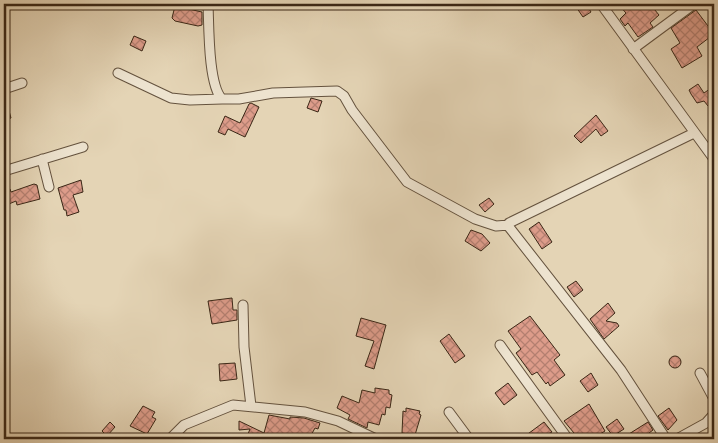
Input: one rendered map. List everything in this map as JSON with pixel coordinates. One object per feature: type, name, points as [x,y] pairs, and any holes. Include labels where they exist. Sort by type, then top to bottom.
[{"type":"street","points":[[208,4],[213,77],[218,95],[222,99]]},
{"type":"street","points":[[601,4],[714,159]]},
{"type":"street","points":[[634,49],[694,4]]},
{"type":"street","points":[[118,73],[171,98],[190,100],[239,100],[272,93],[337,91],[344,96],[352,110],[407,182],[475,219],[496,226],[509,225],[694,133]]},
{"type":"street","points":[[4,89],[22,83]]},
{"type":"street","points":[[4,171],[83,147]]},
{"type":"street","points":[[42,158],[49,187]]},
{"type":"street","points":[[509,225],[521,245],[621,370],[666,439]]},
{"type":"street","points":[[243,306],[244,348],[251,406]]},
{"type":"street","points":[[500,344],[568,439]]},
{"type":"street","points":[[700,373],[714,399]]},
{"type":"street","points":[[170,439],[184,425],[233,405],[305,412],[338,421],[376,439]]},
{"type":"street","points":[[449,412],[470,439]]},
{"type":"street","points":[[677,439],[706,423],[714,414]]},
{"type":"building","points":[[574,4],[586,4],[591,12],[583,17]]},
{"type":"building","points":[[618,4],[650,4],[659,15],[650,23],[653,27],[638,37],[628,23],[625,26],[620,19],[626,13]]},
{"type":"building","points":[[175,6],[202,12],[202,25],[198,26],[175,21],[172,18]]},
{"type":"building","points":[[696,10],[714,34],[697,47],[702,56],[682,68],[671,49],[680,43],[671,28]]},
{"type":"building","points":[[134,36],[146,41],[142,51],[130,45]]},
{"type":"building","points":[[698,84],[704,93],[714,86],[714,101],[708,106],[704,101],[697,103],[689,90]]},
{"type":"building","points":[[311,98],[322,101],[318,112],[307,108]]},
{"type":"building","points":[[4,100],[6,100],[11,118],[4,120]]},
{"type":"building","points":[[251,103],[259,107],[245,137],[228,129],[225,135],[218,132],[225,116],[240,123]]},
{"type":"building","points":[[596,115],[608,131],[601,136],[596,129],[581,143],[574,136]]},
{"type":"building","points":[[81,180],[83,192],[73,195],[79,212],[67,216],[58,188]]},
{"type":"building","points":[[34,184],[37,185],[40,199],[17,205],[16,201],[4,206],[4,191],[10,189],[11,192]]},
{"type":"building","points":[[489,198],[494,204],[485,212],[479,205]]},
{"type":"building","points":[[539,222],[552,242],[542,249],[529,229]]},
{"type":"building","points":[[471,230],[482,234],[490,243],[481,251],[465,241]]},
{"type":"building","points":[[576,281],[583,290],[574,297],[567,287]]},
{"type":"building","points":[[232,298],[233,310],[237,310],[237,320],[212,324],[208,301]]},
{"type":"building","points":[[608,303],[615,313],[606,321],[617,323],[619,326],[604,339],[590,319]]},
{"type":"building","points":[[530,316],[560,355],[554,360],[565,375],[550,386],[548,382],[546,384],[537,372],[532,375],[516,353],[521,349],[508,331]]},
{"type":"building","points":[[361,318],[386,325],[374,369],[365,366],[374,341],[356,336]]},
{"type":"building","points":[[449,334],[465,356],[455,363],[440,341]]},
{"type":"building","points":[[673,356],[677,356],[681,362],[677,368],[673,368],[669,364],[669,360]]},
{"type":"building","points":[[235,363],[237,379],[220,381],[219,364]]},
{"type":"building","points":[[591,373],[598,385],[588,392],[580,381]]},
{"type":"building","points":[[508,383],[517,395],[504,405],[495,393]]},
{"type":"building","points":[[375,388],[389,390],[389,394],[392,395],[390,408],[386,407],[385,415],[382,414],[379,425],[368,422],[367,428],[348,419],[350,415],[337,408],[342,396],[359,403],[362,390],[375,393]]},
{"type":"building","points":[[589,404],[605,431],[592,439],[579,439],[564,421]]},
{"type":"building","points":[[143,406],[155,412],[152,417],[156,419],[147,434],[130,426]]},
{"type":"building","points":[[406,408],[420,411],[419,414],[421,415],[415,435],[402,433],[403,411],[406,412]]},
{"type":"building","points":[[669,408],[677,420],[668,430],[658,416]]},
{"type":"building","points":[[269,415],[290,419],[290,417],[304,418],[320,423],[318,429],[315,428],[309,439],[246,439],[250,429],[239,430],[239,421],[264,433]]},
{"type":"building","points":[[617,419],[624,429],[613,436],[606,427]]},
{"type":"building","points":[[110,422],[115,427],[107,436],[102,431]]},
{"type":"building","points":[[544,422],[552,432],[548,434],[550,436],[545,439],[521,439]]},
{"type":"building","points":[[648,422],[653,430],[641,439],[621,439]]}]
